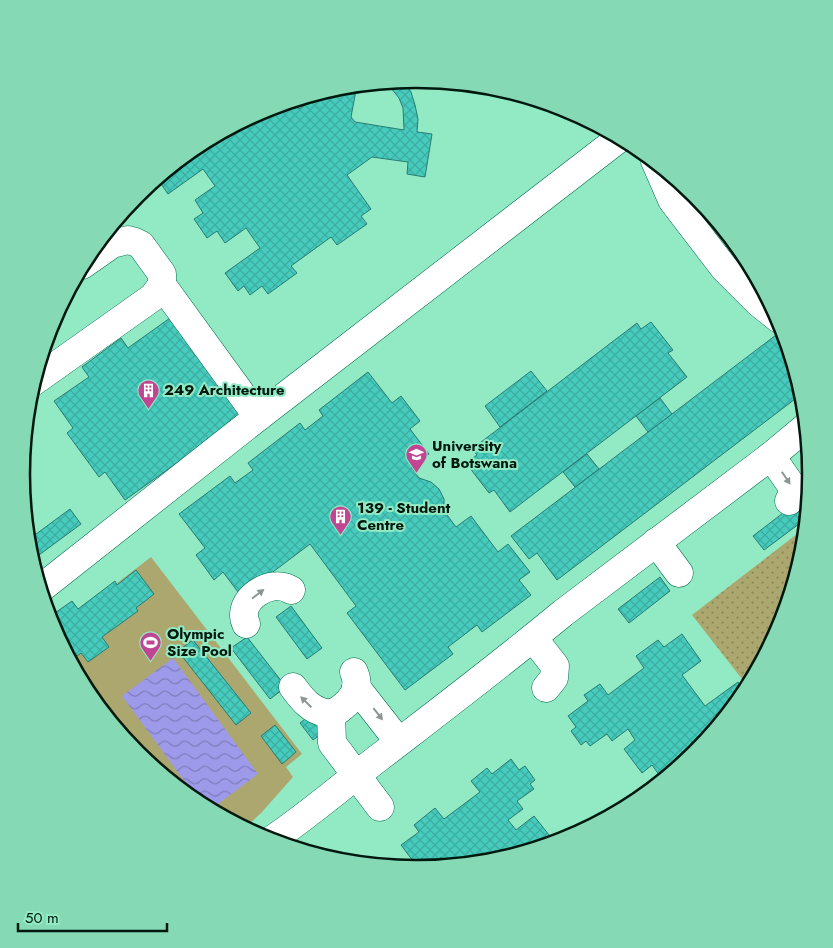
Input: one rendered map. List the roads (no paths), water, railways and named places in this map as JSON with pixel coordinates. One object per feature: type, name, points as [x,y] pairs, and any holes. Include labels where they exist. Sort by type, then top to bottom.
[{"type":"lane","points":[[46,584],[258,417],[615,142]]},
{"type":"lane","points":[[661,174],[672,200],[724,268],[745,274],[759,302],[765,307]]},
{"type":"lane","points":[[43,375],[154,297],[162,285],[162,274],[141,245],[128,240],[112,244],[100,252]]},
{"type":"lane","points":[[162,285],[258,417]]},
{"type":"lane","points":[[279,835],[301,820],[563,613],[771,456],[801,431]]},
{"type":"lane","points":[[771,456],[791,485],[793,493],[789,501]]},
{"type":"lane","points":[[656,542],[679,573]]},
{"type":"lane","points":[[246,624],[243,617],[247,602],[266,587],[281,585],[291,590]]},
{"type":"lane","points":[[533,638],[555,666],[554,678],[546,688]]},
{"type":"lane","points":[[293,687],[304,702],[312,707],[334,713],[352,700],[355,679],[399,742]]},
{"type":"lane","points":[[331,713],[332,744],[380,807]]},
{"type":"water","points":[[173,658],[258,774],[217,805],[188,785],[122,696]]},
{"type":"place","name":"249 Architecture","points":[[148,409]]},
{"type":"place","name":"University of Botswana","points":[[416,474]]},
{"type":"place","name":"139 - Student Centre","points":[[341,536]]},
{"type":"place","name":"Olympic Size Pool","points":[[151,662]]}]
